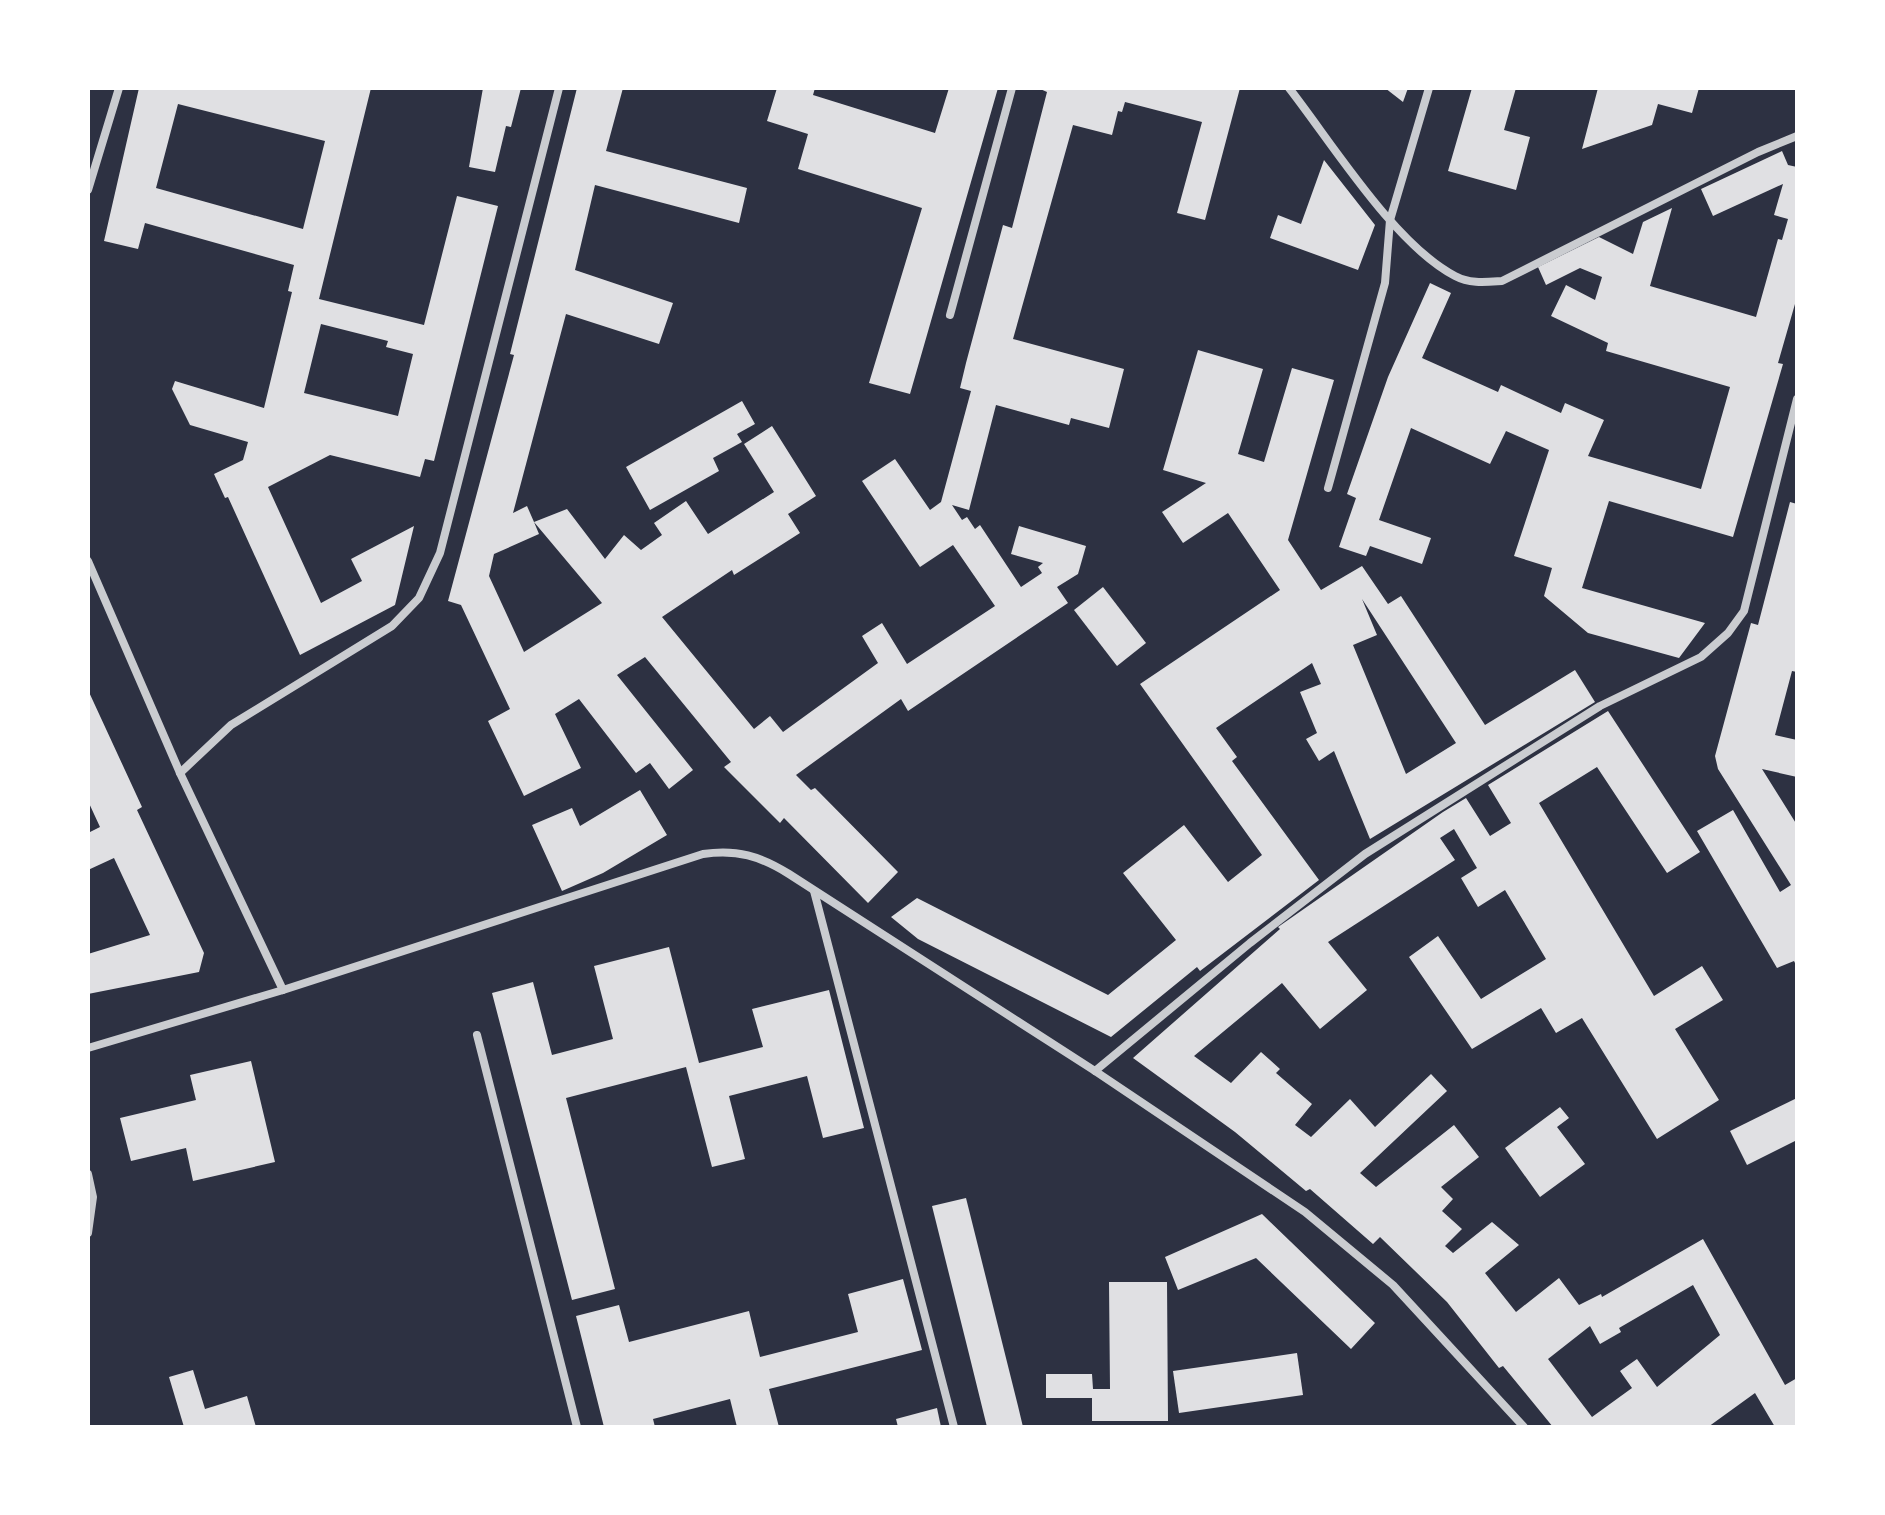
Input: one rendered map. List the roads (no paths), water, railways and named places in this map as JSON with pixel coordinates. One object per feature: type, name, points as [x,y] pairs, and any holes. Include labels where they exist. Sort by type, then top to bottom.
[{"type":"street","points":[[88,190],[119,88]]},
{"type":"street","points":[[180,773],[231,725],[392,626],[419,598],[440,553],[559,88]]},
{"type":"street","points":[[950,315],[1012,88]]},
{"type":"street","points":[[1289,88],[1390,220],[1456,276],[1476,283],[1502,281],[1758,152],[1797,136]]},
{"type":"street","points":[[1328,488],[1385,283],[1390,220],[1429,88]]},
{"type":"street","points":[[1095,1071],[1250,943],[1365,854],[1600,706],[1701,657],[1728,633],[1744,611],[1797,399]]},
{"type":"street","points":[[88,561],[180,773],[283,990]]},
{"type":"street","points":[[88,1048],[283,990],[703,854],[726,851],[767,861],[1095,1071],[1305,1212],[1393,1285],[1524,1427]]},
{"type":"street","points":[[814,891],[954,1427]]},
{"type":"street","points":[[477,1035],[577,1427]]},
{"type":"street","points":[[88,1174],[93,1197],[88,1233]]}]
